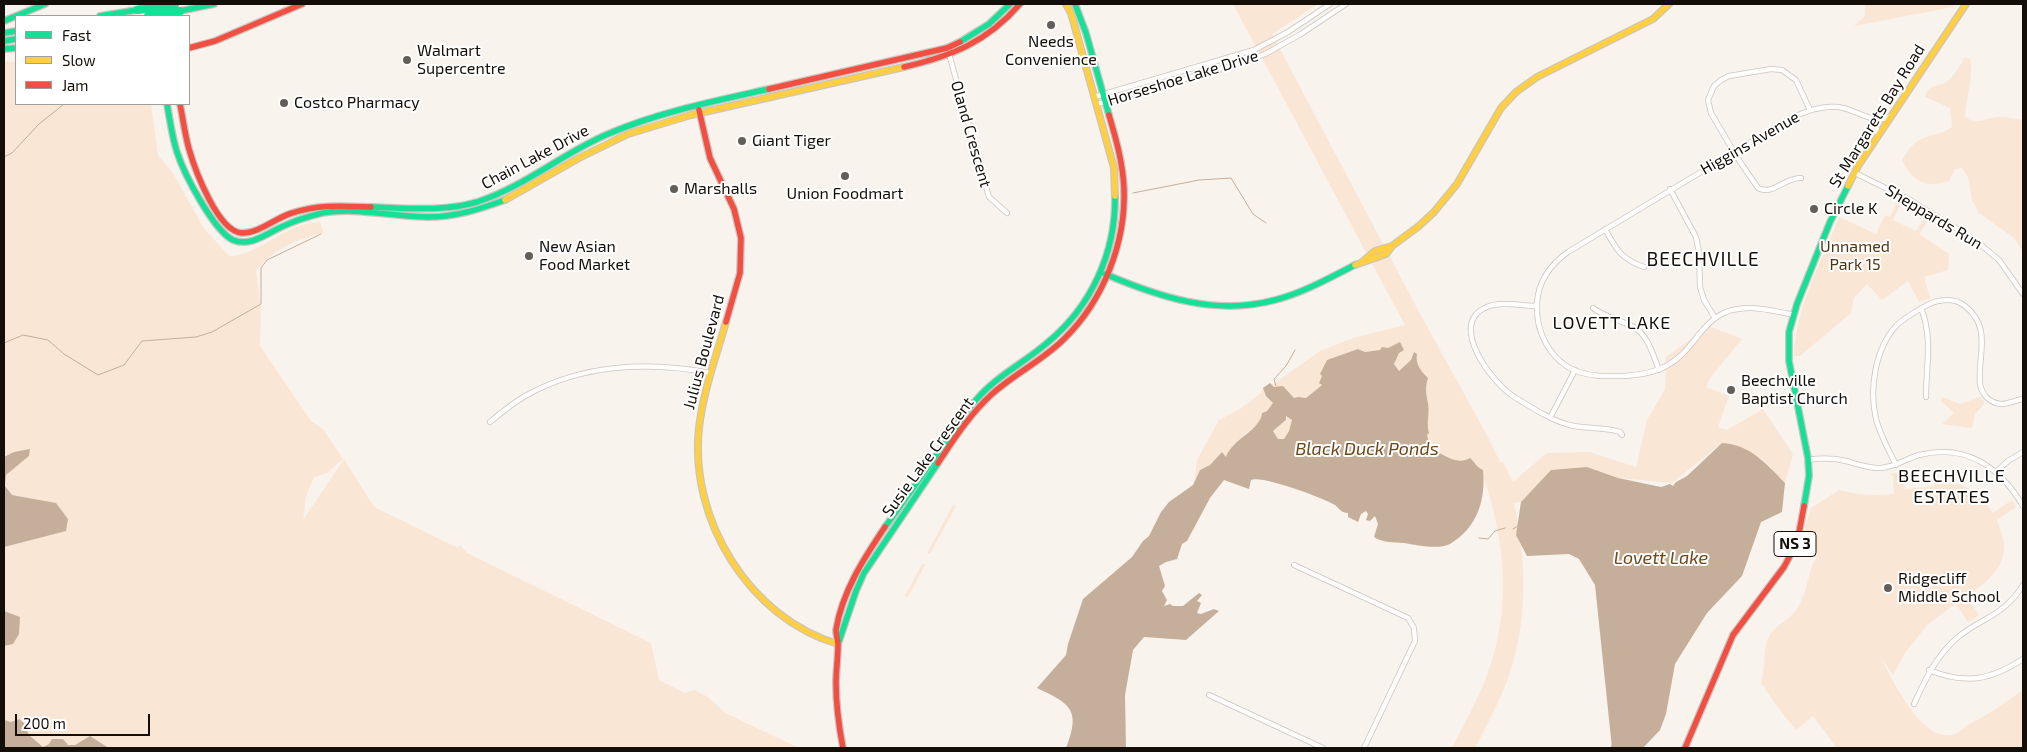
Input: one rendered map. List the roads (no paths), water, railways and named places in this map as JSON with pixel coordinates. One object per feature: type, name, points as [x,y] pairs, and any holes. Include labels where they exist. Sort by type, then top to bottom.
[{"type":"main road","points":[[17,15],[45,4]]},
{"type":"main road","points":[[106,15],[175,4]]},
{"type":"main road","points":[[154,15],[214,4]]},
{"type":"main road","points":[[190,48],[215,41],[302,4]]},
{"type":"main road","name":"Chain Lake Drive","points":[[948,52],[985,27],[1010,4]]},
{"type":"main road","name":"Chain Lake Drive","points":[[180,105],[189,150],[200,182],[222,220],[231,229],[244,233],[252,232],[290,213],[324,205],[429,209],[476,202],[509,190],[607,134],[656,116],[699,109],[948,52],[987,36],[1020,4]]},
{"type":"main road","name":"Susie Lake Crescent","points":[[1066,4],[1071,13],[1100,99]]},
{"type":"main road","name":"Susie Lake Crescent","points":[[843,748],[838,723],[836,684],[838,644],[844,633],[848,613],[858,585],[872,560],[981,405],[1009,379],[1051,350],[1072,331],[1087,313],[1105,274],[1114,228],[1116,186],[1100,99],[1076,4]]},
{"type":"main road","points":[[1105,274],[1171,298],[1216,306],[1241,306],[1274,300],[1296,293],[1362,262],[1367,254],[1382,247],[1392,246],[1419,226],[1445,199],[1457,184],[1496,116],[1516,92],[1537,77],[1653,19],[1669,4]]},
{"type":"main road","name":"St Margarets Bay Road","points":[[1685,748],[1733,635],[1781,572],[1793,550],[1799,533],[1807,492],[1808,460],[1789,361],[1789,338],[1794,315],[1830,222],[1855,173],[1966,4]]},
{"type":"main road","name":"Chain Lake Drive","points":[[167,105],[177,153],[193,188],[222,233],[235,241],[242,242],[253,241],[287,224],[320,214],[351,212],[433,217],[480,209],[518,194],[579,158],[628,134],[699,109]]},
{"type":"main road","name":"Julius Boulevard","points":[[699,109],[708,151],[715,171],[735,210],[742,243],[740,277],[700,415],[698,460],[706,503],[718,537],[736,567],[765,601],[801,627],[820,638],[838,644]]},
{"type":"street","name":"Horseshoe Lake Drive","points":[[1100,99],[1254,50],[1288,32],[1330,4]]},
{"type":"street","name":"Horseshoe Lake Drive","points":[[1100,99],[1246,61],[1265,54],[1301,34],[1346,4]]},
{"type":"street","name":"Oland Crescent","points":[[948,52],[989,197],[1007,213]]},
{"type":"street","points":[[1800,178],[1791,179],[1768,190],[1760,190],[1712,116],[1708,106],[1711,91],[1721,80],[1730,76],[1766,70],[1782,70],[1796,80],[1810,110]]},
{"type":"street","name":"Higgins Avenue","points":[[1604,229],[1789,119],[1810,110],[1820,107],[1839,107],[1854,110],[1870,118]]},
{"type":"street","points":[[1870,118],[1881,120],[1892,115]]},
{"type":"street","points":[[1870,118],[1877,129],[1878,137]]},
{"type":"street","name":"Sheppards Run","points":[[1855,173],[1910,200],[1975,240],[2004,266],[2023,294]]},
{"type":"street","points":[[1670,189],[1696,238],[1700,256],[1700,287],[1704,300],[1715,318]]},
{"type":"street","points":[[1644,267],[1622,256],[1604,229],[1554,262],[1540,287],[1537,306],[1538,322],[1546,344],[1558,359],[1575,370],[1589,374],[1610,376],[1637,375],[1659,370],[1677,360],[1704,328],[1715,318],[1729,311],[1748,308],[1794,315]]},
{"type":"street","points":[[1896,465],[1876,420],[1875,378],[1880,353],[1889,336],[1904,318],[1932,302],[1944,300],[1957,302],[1966,307],[1976,319],[1981,330],[1983,354],[1980,383],[1983,393],[1989,400],[1999,404],[2023,399]]},
{"type":"street","points":[[1537,306],[1496,305],[1487,307],[1479,312],[1471,328],[1471,337],[1488,370],[1502,388],[1514,398],[1551,416],[1575,426],[1610,429],[1620,432],[1622,435]]},
{"type":"street","points":[[1593,308],[1602,315],[1632,326],[1642,334],[1659,370]]},
{"type":"street","points":[[1921,308],[1929,349],[1926,397]]},
{"type":"street","points":[[490,422],[512,404],[535,391],[585,372],[638,367],[680,368],[711,373]]},
{"type":"street","points":[[1551,416],[1575,370]]},
{"type":"street","points":[[1808,460],[1836,459],[1876,468],[1896,465],[1920,455],[1948,452],[1975,458],[1997,471],[2023,506]]},
{"type":"street","points":[[1997,471],[2008,461],[2023,452]]},
{"type":"street","points":[[1294,565],[1408,618],[1413,626],[1415,641],[1364,748]]},
{"type":"street","points":[[1914,704],[1929,670],[1952,642],[2001,611],[2013,600],[2023,585]]},
{"type":"street","points":[[1929,670],[1956,678],[1978,679],[1999,673],[2023,659]]},
{"type":"street","points":[[1209,695],[1323,748]]},
{"type":"water","name":"Black Duck Ponds","points":[[1400,342],[1404,350],[1399,353],[1394,364],[1399,371],[1411,360],[1414,352],[1417,354],[1418,364],[1428,378],[1426,391],[1429,433],[1427,435],[1431,449],[1455,460],[1460,461],[1470,458],[1483,470],[1484,481],[1481,502],[1478,512],[1467,530],[1450,544],[1440,547],[1385,541],[1374,537],[1378,524],[1375,516],[1370,521],[1366,520],[1368,514],[1366,511],[1361,514],[1358,522],[1348,517],[1348,513],[1342,512],[1335,505],[1293,488],[1257,479],[1251,480],[1249,489],[1224,480],[1210,498],[1187,541],[1182,544],[1177,559],[1159,566],[1165,586],[1162,591],[1167,600],[1164,606],[1170,604],[1173,606],[1183,606],[1199,593],[1202,595],[1197,601],[1201,603],[1197,613],[1201,614],[1214,609],[1219,611],[1186,640],[1144,637],[1133,650],[1125,695],[1126,748],[1066,748],[1073,725],[1070,710],[1058,699],[1037,688],[1066,655],[1083,599],[1132,557],[1143,541],[1149,536],[1161,512],[1169,502],[1193,485],[1200,470],[1210,465],[1222,452],[1226,457],[1229,450],[1257,425],[1262,413],[1267,411],[1273,403],[1266,396],[1263,388],[1270,383],[1274,387],[1283,386],[1294,398],[1306,398],[1322,385],[1319,383],[1322,376],[1320,374],[1327,360],[1358,349],[1365,352],[1380,350],[1382,347],[1388,348]],"holes":[[[1286,416],[1292,420],[1289,431],[1284,439],[1278,439],[1273,431],[1286,420]]]},
{"type":"water","name":"Lovett Lake","points":[[1722,443],[1741,447],[1757,456],[1785,483],[1782,512],[1761,522],[1742,576],[1707,613],[1675,664],[1666,714],[1660,730],[1643,748],[1612,748],[1595,585],[1579,559],[1569,554],[1527,556],[1516,535],[1521,502],[1551,470],[1587,467],[1618,478],[1661,487],[1670,484],[1673,486],[1676,482],[1687,476]]},
{"type":"water","points":[[30,449],[29,456],[6,475],[5,486],[12,495],[56,503],[68,519],[66,531],[4,547],[4,457],[14,452]]},
{"type":"water","points":[[4,611],[20,617],[19,634],[13,644],[4,646]]},
{"type":"water","points":[[19,719],[24,723],[29,735],[43,747],[49,744],[52,739],[63,739],[68,745],[75,745],[90,736],[109,748],[4,748],[4,720],[11,722]]},
{"type":"waterway","points":[[4,157],[12,153],[39,124],[63,105]]},
{"type":"waterway","points":[[1133,193],[1199,180],[1231,178],[1253,214],[1266,223]]},
{"type":"waterway","points":[[4,343],[23,335],[48,340],[64,354],[98,375],[124,365],[142,341],[196,337],[212,332],[261,304],[261,268],[267,260],[321,234]]},
{"type":"waterway","points":[[1276,386],[1274,379],[1286,366],[1295,350]]},
{"type":"waterway","points":[[1513,529],[1518,526]]},
{"type":"waterway","points":[[1479,538],[1488,539],[1495,531],[1505,528]]},
{"type":"place","name":"Needs Convenience","points":[[1051,25]]},
{"type":"place","name":"Walmart Supercentre","points":[[407,60]]},
{"type":"place","name":"Costco Pharmacy","points":[[284,103]]},
{"type":"place","name":"Giant Tiger","points":[[742,141]]},
{"type":"place","name":"Union Foodmart","points":[[845,176]]},
{"type":"place","name":"Marshalls","points":[[674,189]]},
{"type":"place","name":"Circle K","points":[[1814,209]]},
{"type":"place","name":"New Asian Food Market","points":[[529,256]]},
{"type":"place","name":"Beechville Baptist Church","points":[[1731,390]]},
{"type":"place","name":"Ridgecliff Middle School","points":[[1888,588]]},
{"type":"district","name":"BEECHVILLE","points":[[1703,260]]},
{"type":"district","name":"LOVETT LAKE","points":[[1612,323]]},
{"type":"district","name":"BEECHVILLE ESTATES","points":[[1952,486]]},
{"type":"park label","name":"Unnamed Park 15","points":[[1855,256]]}]
